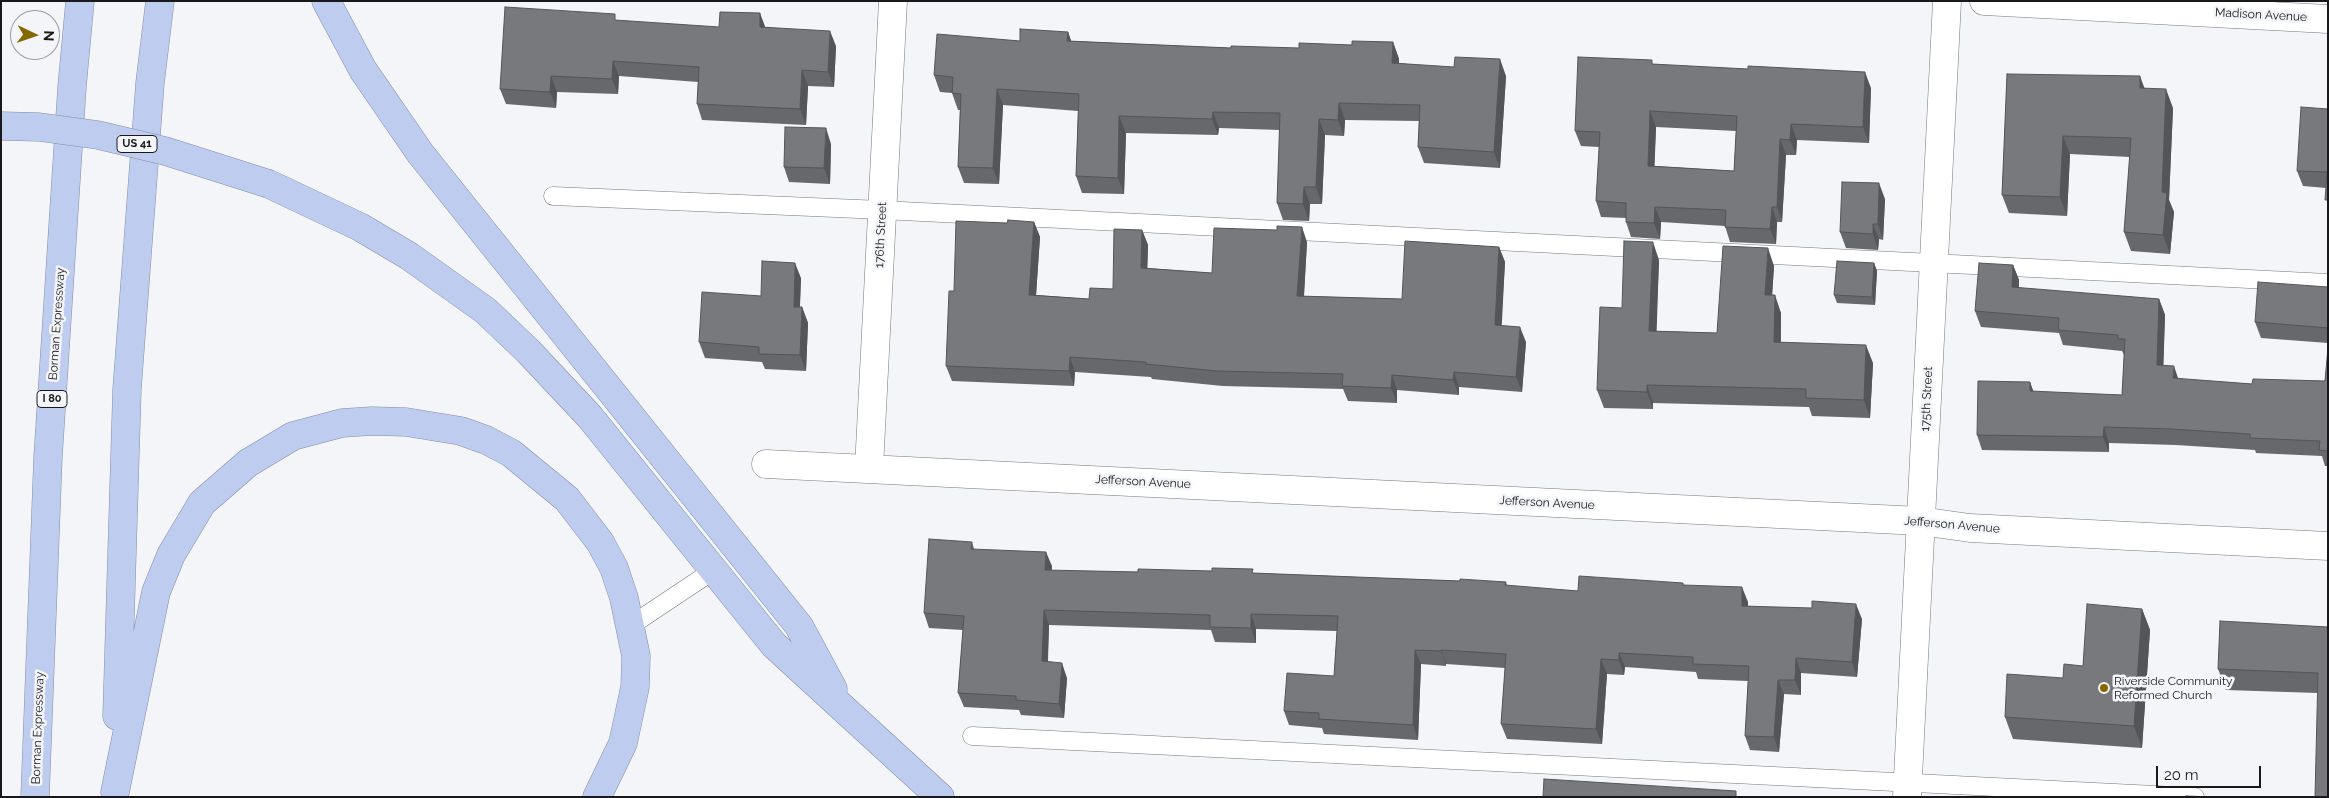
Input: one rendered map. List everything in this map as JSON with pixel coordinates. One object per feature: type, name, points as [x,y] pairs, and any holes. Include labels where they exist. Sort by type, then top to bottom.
[{"type":"highway","name":"Borman Expressway","points":[[35,797],[49,447],[72,87],[80,1]]},
{"type":"highway","points":[[115,794],[127,389],[150,83],[160,1]]},
{"type":"highway","points":[[326,1],[362,70],[420,153],[799,626],[844,708]]},
{"type":"highway","name":"US 41","points":[[1,126],[39,127],[98,135],[165,151],[269,184],[360,227],[409,256],[486,311],[529,352],[590,417],[714,570]]},
{"type":"highway","points":[[115,794],[156,592],[171,555],[202,504],[248,464],[293,436],[342,423],[372,420],[406,422],[461,431],[486,440],[511,453],[567,498],[600,542],[614,568],[636,656],[635,687],[623,743],[597,797]]},
{"type":"highway","points":[[714,570],[774,645],[940,797]]},
{"type":"street","name":"176th Street","points":[[869,468],[893,1]]},
{"type":"street","name":"175th Street","points":[[1907,790],[1947,1]]},
{"type":"street","name":"Madison Avenue","points":[[1984,1],[2328,19]]},
{"type":"street","name":"Jefferson Avenue","points":[[766,464],[1920,521],[1970,528],[2328,546]]},
{"type":"lane","points":[[553,196],[882,210],[2328,283]]},
{"type":"lane","points":[[630,626],[714,570]]},
{"type":"lane","points":[[972,736],[1907,790],[2195,797]]},
{"type":"building","points":[[505,7],[615,14],[615,20],[719,27],[720,12],[760,13],[760,27],[830,31],[828,72],[802,70],[800,109],[697,104],[699,67],[613,61],[612,79],[551,76],[550,92],[500,89]]},
{"type":"building","points":[[1020,29],[1068,32],[1067,41],[1231,48],[1231,46],[1299,48],[1299,43],[1352,45],[1352,41],[1393,42],[1392,63],[1454,67],[1455,57],[1500,59],[1494,152],[1418,147],[1420,105],[1339,103],[1338,120],[1319,119],[1316,187],[1304,187],[1303,204],[1277,203],[1280,113],[1213,112],[1212,119],[1119,116],[1118,178],[1076,176],[1079,94],[997,89],[993,168],[958,167],[961,94],[952,93],[953,77],[934,75],[937,34],[1020,41]]},
{"type":"building","points":[[1578,57],[1652,60],[1652,64],[1748,69],[1748,66],[1865,72],[1863,127],[1791,124],[1790,140],[1780,139],[1777,207],[1772,207],[1770,229],[1725,227],[1726,210],[1655,207],[1654,223],[1626,222],[1626,203],[1596,201],[1600,132],[1575,131]],"holes":[[[1650,111],[1737,116],[1734,171],[1648,166]]]},
{"type":"building","points":[[2007,74],[2140,76],[2140,88],[2166,89],[2162,192],[2167,193],[2163,235],[2124,232],[2131,138],[2063,136],[2060,197],[2002,195]]},
{"type":"building","points":[[2301,107],[2328,109],[2328,200],[2325,200],[2327,172],[2297,171]]},
{"type":"building","points":[[785,127],[826,128],[824,168],[784,167]]},
{"type":"building","points":[[1842,182],[1879,183],[1878,224],[1873,224],[1873,234],[1840,232]]},
{"type":"building","points":[[1008,220],[1034,222],[1029,295],[1089,299],[1090,288],[1113,289],[1114,229],[1142,230],[1141,268],[1212,273],[1214,228],[1277,230],[1277,226],[1302,227],[1297,296],[1402,299],[1405,241],[1499,247],[1495,325],[1520,327],[1516,377],[1454,372],[1453,380],[1392,375],[1391,388],[1342,386],[1343,374],[1217,371],[1146,364],[1146,362],[1070,357],[1069,371],[946,366],[949,291],[954,291],[956,221],[1007,223]]},
{"type":"building","points":[[1624,241],[1653,242],[1649,331],[1717,333],[1723,246],[1768,248],[1765,295],[1775,295],[1774,342],[1866,345],[1864,400],[1806,398],[1806,389],[1647,385],[1647,392],[1597,390],[1600,307],[1622,308]]},
{"type":"building","points":[[762,261],[795,263],[794,307],[802,307],[800,355],[759,354],[759,347],[699,342],[702,292],[761,296]]},
{"type":"building","points":[[1837,261],[1874,263],[1872,297],[1834,295]]},
{"type":"building","points":[[1979,263],[2013,265],[2012,287],[2159,299],[2157,365],[2174,366],[2173,378],[2252,384],[2253,379],[2325,381],[2328,348],[2328,451],[2319,450],[2320,441],[2250,438],[2250,434],[2171,429],[2104,427],[2103,437],[1977,435],[1978,381],[2030,382],[2030,391],[2122,395],[2125,339],[2118,339],[2118,335],[2058,330],[2059,318],[1975,311]]},
{"type":"building","points":[[2258,282],[2328,287],[2328,328],[2255,322]]},
{"type":"building","points":[[929,539],[972,542],[971,549],[1046,552],[1045,570],[1138,572],[1138,569],[1212,571],[1212,568],[1253,569],[1252,573],[1460,581],[1460,579],[1506,582],[1505,585],[1578,591],[1579,576],[1683,583],[1683,585],[1742,587],[1742,606],[1812,608],[1812,601],[1856,604],[1852,662],[1796,658],[1795,680],[1778,680],[1774,737],[1745,736],[1749,666],[1693,664],[1693,657],[1619,653],[1619,660],[1601,659],[1596,729],[1501,724],[1506,654],[1441,650],[1415,650],[1413,725],[1319,719],[1319,713],[1284,711],[1287,673],[1334,676],[1338,616],[1251,614],[1251,628],[1210,627],[1210,615],[1044,610],[1042,661],[1062,663],[1059,704],[1016,700],[1016,696],[958,693],[964,616],[924,613]]},
{"type":"building","points":[[2087,604],[2142,609],[2134,726],[2005,717],[2007,674],[2063,678],[2064,664],[2083,666]]},
{"type":"building","points":[[2220,621],[2328,627],[2328,797],[2315,797],[2318,673],[2218,669]]},
{"type":"building","points":[[1544,779],[1736,791],[1736,797],[1543,797]]},
{"type":"place","name":"Riverside Community Reformed Church","points":[[2104,688]]}]
